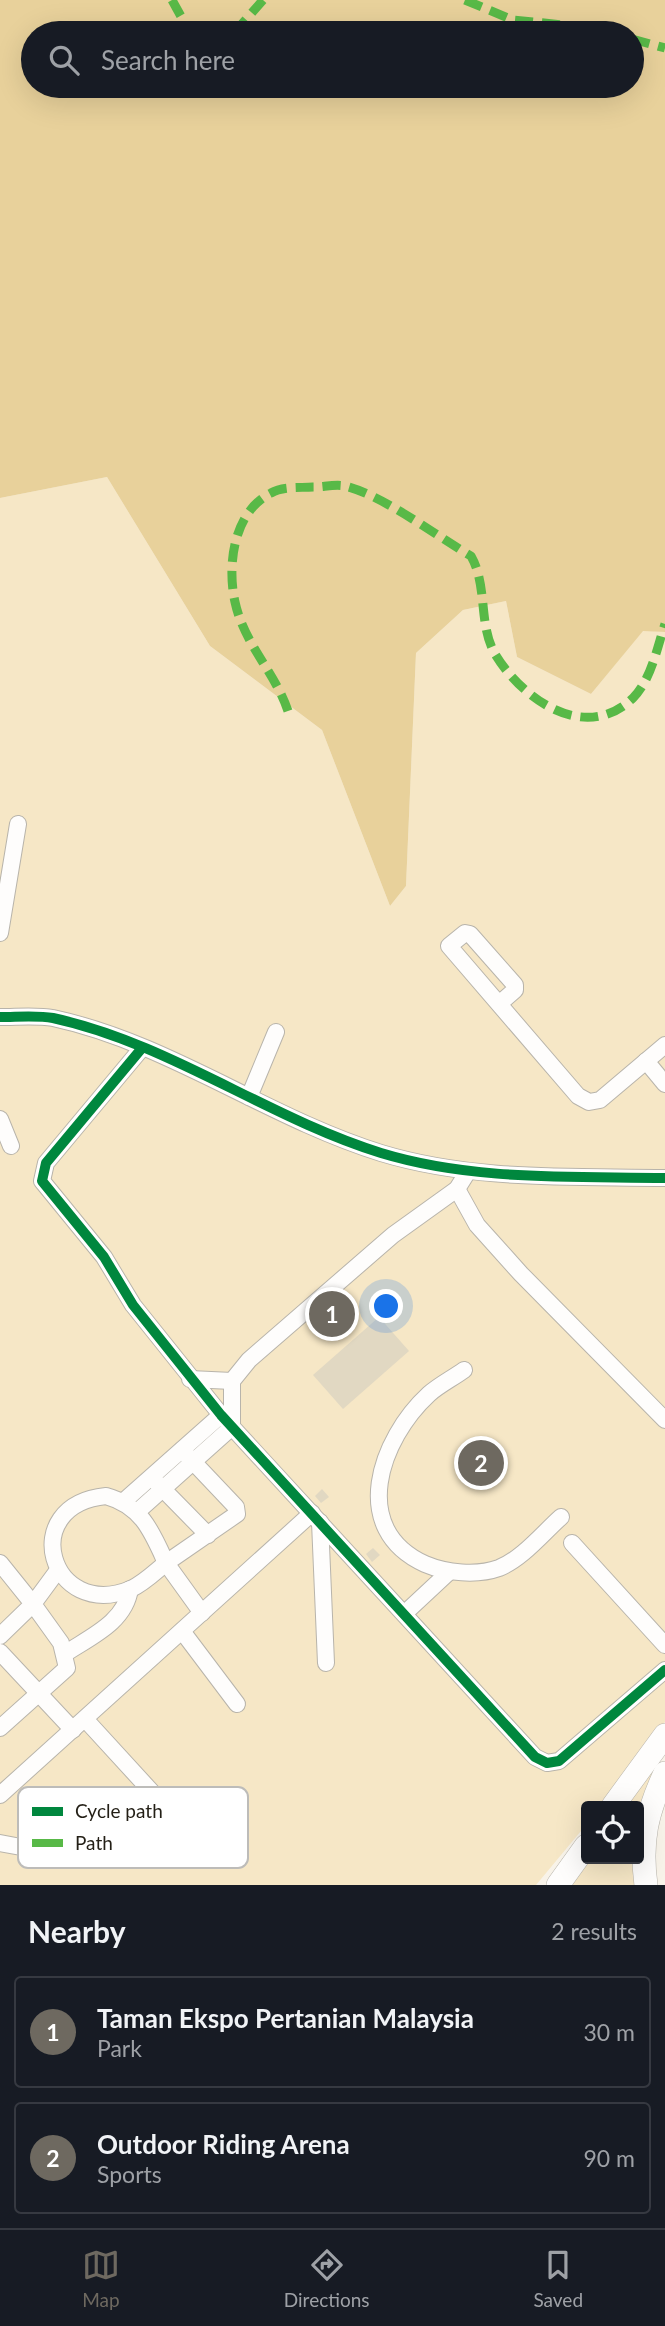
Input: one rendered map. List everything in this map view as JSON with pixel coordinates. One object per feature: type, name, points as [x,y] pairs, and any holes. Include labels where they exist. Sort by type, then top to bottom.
[{"type":"highway","points":[[617,1801],[665,1735]]},
{"type":"highway","points":[[646,1885],[642,1859],[648,1810],[665,1773]]},
{"type":"highway","points":[[558,1885],[581,1853]]},
{"type":"street","points":[[0,933],[18,824]]},
{"type":"street","points":[[499,1004],[515,990],[515,985],[468,933],[449,946],[578,1096],[589,1102],[600,1100],[665,1045]]},
{"type":"street","points":[[0,1017],[51,1017],[142,1048],[378,1152],[467,1173],[665,1178]]},
{"type":"street","points":[[249,1097],[276,1032]]},
{"type":"street","points":[[142,1048],[46,1163],[42,1181],[104,1257],[133,1305],[190,1378],[535,1757],[547,1763],[559,1761],[665,1670]]},
{"type":"street","points":[[646,1060],[665,1084]]},
{"type":"street","points":[[0,1119],[11,1146]]},
{"type":"street","points":[[124,1501],[157,1483],[227,1421],[232,1381],[311,1305],[393,1236],[457,1189],[467,1173]]},
{"type":"street","points":[[457,1189],[477,1225],[521,1274],[665,1420]]},
{"type":"street","points":[[464,1370],[429,1395],[411,1416],[388,1452],[378,1485],[377,1503],[389,1534],[417,1560],[449,1572],[499,1568],[514,1559],[561,1517]]},
{"type":"street","points":[[190,1378],[232,1381]]},
{"type":"street","points":[[187,1456],[236,1507],[237,1514],[233,1519],[166,1563],[130,1590],[87,1594],[72,1587],[58,1570],[53,1544],[60,1518],[72,1506],[89,1498],[106,1496],[124,1501],[138,1511],[166,1563],[202,1613]]},
{"type":"street","points":[[138,1511],[157,1483]]},
{"type":"street","points":[[157,1483],[208,1535]]},
{"type":"street","points":[[0,1796],[202,1613],[316,1518]]},
{"type":"street","points":[[316,1518],[326,1663]]},
{"type":"street","points":[[572,1543],[665,1645]]},
{"type":"street","points":[[0,1563],[33,1604],[66,1653],[67,1668],[0,1728]]},
{"type":"street","points":[[0,1636],[33,1604],[58,1570]]},
{"type":"street","points":[[405,1613],[449,1572]]},
{"type":"street","points":[[66,1653],[113,1622],[127,1604],[130,1590]]},
{"type":"street","points":[[182,1631],[237,1704]]},
{"type":"street","points":[[0,1652],[40,1694],[79,1724],[145,1787]]},
{"type":"street","points":[[0,1843],[18,1846]]},
{"type":"shaded area","points":[[0,0],[665,0],[665,632],[643,631],[591,694],[517,657],[506,601],[463,610],[416,653],[406,886],[390,906],[322,730],[210,646],[107,477],[0,498]]},
{"type":"shaded area","points":[[107,477],[210,646],[322,730],[390,906],[406,886],[416,653],[463,610],[506,601],[517,657],[591,694],[643,630],[665,632],[665,1722],[604,1801],[581,1801],[581,1831],[536,1885],[0,1885],[0,498]]},
{"type":"shaded area","points":[[655,1766],[657,1774],[641,1801],[627,1801]]},
{"type":"shaded area","points":[[587,1864],[633,1864],[635,1885],[572,1885]]},
{"type":"building","points":[[379,1317],[409,1351],[343,1409],[313,1375]]},
{"type":"building","points":[[322,1489],[329,1497],[321,1503],[315,1496]]},
{"type":"building","points":[[373,1548],[380,1555],[372,1562],[366,1554]]},
{"type":"marked path","points":[[172,0],[184,21]]},
{"type":"marked path","points":[[245,21],[263,0]]},
{"type":"marked path","points":[[465,0],[513,20],[523,21]]},
{"type":"marked path","points":[[644,42],[665,48]]},
{"type":"marked path","points":[[288,711],[276,683],[252,645],[239,617],[232,572],[236,541],[248,513],[258,502],[281,489],[337,485],[360,491],[392,507],[471,556],[480,580],[486,630],[495,654],[521,686],[556,710],[575,716],[595,717],[614,711],[633,698],[649,673],[665,624]]},
{"type":"cycle path","points":[[0,1017],[47,1017],[96,1030],[178,1062],[298,1121],[339,1138],[416,1162],[486,1173],[665,1178]]},
{"type":"cycle path","points":[[142,1048],[46,1163],[42,1181],[104,1257],[133,1305],[221,1415],[535,1757],[547,1763],[559,1761],[665,1670]]},
{"type":"place","name":"Taman Ekspo Pertanian Malaysia","points":[[332,1314]]},
{"type":"place","name":"Outdoor Riding Arena","points":[[481,1463]]}]
